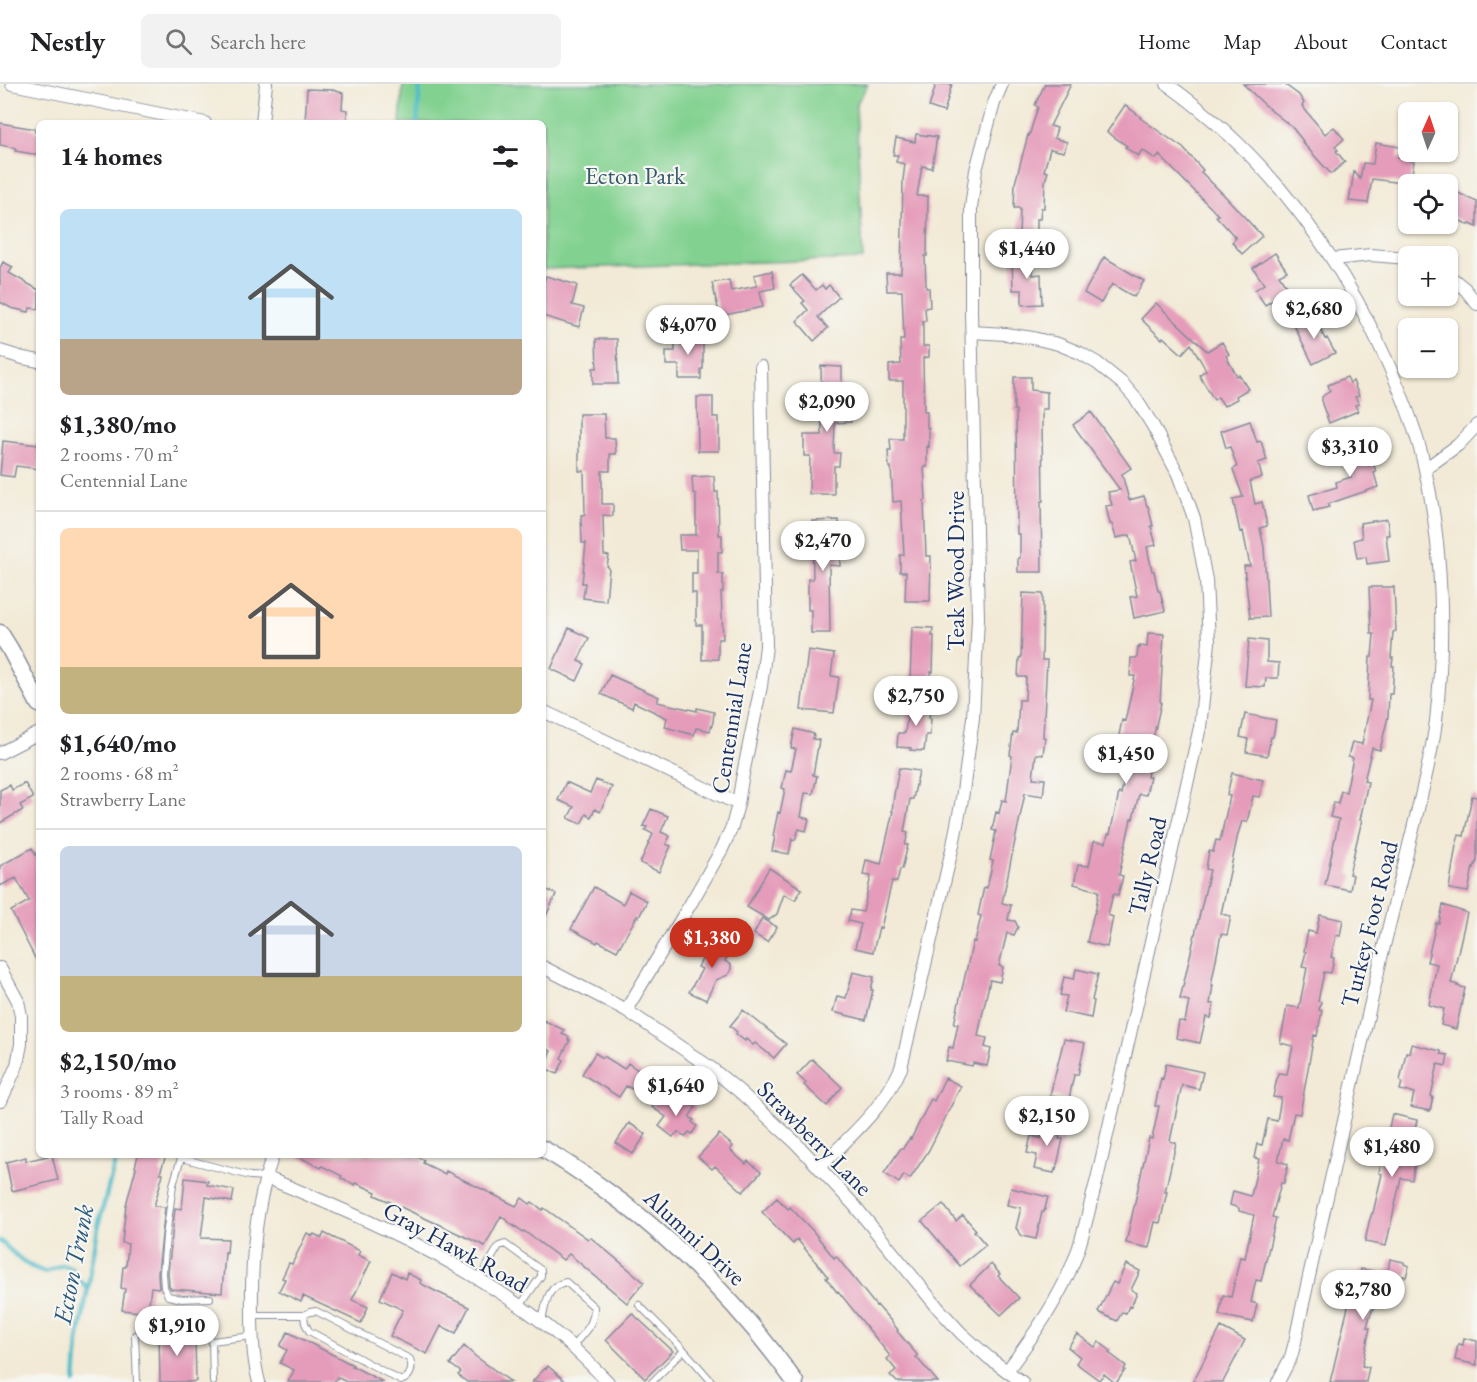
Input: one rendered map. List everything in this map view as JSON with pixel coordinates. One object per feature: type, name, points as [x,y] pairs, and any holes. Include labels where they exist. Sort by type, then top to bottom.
[{"type":"main road","points":[[0,633],[36,698]]},
{"type":"main road","name":"Alumni Drive","points":[[546,1151],[596,1182],[682,1252],[743,1316],[795,1382]]},
{"type":"street","points":[[12,84],[190,120]]},
{"type":"street","points":[[262,120],[266,84]]},
{"type":"street","name":"Teak Wood Drive","points":[[819,1168],[875,1112],[887,1096],[901,1068],[962,799],[973,718],[977,639],[971,208],[978,161],[994,103],[1002,84]]},
{"type":"street","name":"Turkey Foot Road","points":[[1167,84],[1220,126],[1261,166],[1288,197],[1323,243],[1370,322],[1410,418],[1425,469],[1437,551],[1441,649],[1433,741],[1295,1342],[1291,1357],[1278,1382]]},
{"type":"street","points":[[1333,260],[1371,255],[1398,257]]},
{"type":"street","points":[[1458,283],[1477,304]]},
{"type":"street","name":"Tally Road","points":[[972,332],[1005,334],[1058,344],[1097,363],[1123,384],[1136,399],[1154,426],[1178,474],[1194,519],[1206,580],[1209,642],[1200,727],[1079,1248],[1047,1315],[1006,1371]]},
{"type":"street","points":[[0,351],[36,360]]},
{"type":"street","name":"Centennial Lane","points":[[626,1010],[722,849],[732,827],[738,804],[761,686],[766,646],[760,368]]},
{"type":"street","points":[[1425,469],[1458,444],[1477,425]]},
{"type":"street","points":[[546,712],[738,804]]},
{"type":"street","points":[[0,753],[36,735]]},
{"type":"street","points":[[0,968],[18,1001],[21,1016],[21,1044],[17,1065],[1,1101]]},
{"type":"street","name":"Strawberry Lane","points":[[546,969],[626,1010],[711,1068],[769,1117],[875,1228],[939,1309],[961,1333],[989,1358],[1022,1382]]},
{"type":"street","points":[[259,1382],[252,1336],[254,1248],[265,1177],[272,1158]]},
{"type":"street","name":"Gray Hawk Road","points":[[265,1177],[330,1204],[435,1254],[479,1279],[542,1322],[572,1347],[607,1382]]},
{"type":"lane","points":[[181,1158],[173,1185],[167,1226],[164,1287],[168,1296],[182,1299],[210,1299]]},
{"type":"lane","points":[[185,1158],[250,1176],[265,1177]]},
{"type":"lane","points":[[479,1279],[499,1246],[505,1244],[541,1270],[541,1276],[520,1306]]},
{"type":"lane","points":[[542,1322],[550,1292],[559,1284],[566,1282],[594,1307],[591,1324],[572,1347]]},
{"type":"lane","points":[[639,1305],[712,1382]]},
{"type":"lane","points":[[252,1315],[304,1315],[316,1311],[410,1359],[412,1365],[410,1374],[401,1381],[309,1331],[304,1315]]},
{"type":"lane","points":[[135,1335],[137,1382]]},
{"type":"lane","points":[[213,1382],[212,1341],[252,1336]]},
{"type":"lane","points":[[652,1382],[684,1350]]},
{"type":"green space","name":"Ecton Park","points":[[403,84],[868,84],[856,105],[863,259],[546,269],[546,120],[400,120]]},
{"type":"building","points":[[936,84],[952,84],[944,112],[929,107]]},
{"type":"building","points":[[1045,84],[1071,84],[1050,126],[1057,128],[1054,138],[1067,142],[1064,152],[1050,149],[1044,171],[1048,172],[1045,181],[1044,208],[1041,208],[1040,219],[1037,219],[1037,236],[1019,235],[1020,208],[1014,208],[1015,183],[1038,107],[1035,105]]},
{"type":"building","points":[[1243,84],[1284,84],[1299,95],[1304,103],[1302,106],[1325,134],[1334,127],[1344,139],[1335,147],[1345,162],[1331,174],[1302,142],[1292,127]]},
{"type":"building","points":[[307,89],[333,90],[343,93],[342,109],[347,110],[347,120],[305,120]]},
{"type":"building","points":[[1125,105],[1183,148],[1203,170],[1201,172],[1262,236],[1242,254],[1232,242],[1236,238],[1216,216],[1218,215],[1159,155],[1156,159],[1142,150],[1138,156],[1107,132]]},
{"type":"building","points":[[0,123],[35,129],[36,154],[15,151],[16,148],[0,145]]},
{"type":"building","points":[[916,134],[937,137],[932,168],[922,166],[917,196],[928,196],[927,256],[925,256],[926,288],[929,288],[930,307],[925,308],[923,346],[929,346],[929,357],[923,358],[924,412],[927,412],[927,428],[929,428],[927,467],[924,467],[926,500],[924,501],[926,556],[931,556],[930,601],[905,601],[906,572],[900,572],[900,555],[904,555],[901,501],[893,502],[888,450],[891,450],[890,439],[903,439],[903,381],[889,381],[889,365],[901,364],[900,340],[904,340],[902,291],[887,291],[886,273],[901,273],[905,164],[896,162],[898,155],[893,155],[896,138],[915,142]]},
{"type":"building","points":[[1376,143],[1398,147],[1398,162],[1414,162],[1412,174],[1398,174],[1398,182],[1372,179],[1368,203],[1349,201],[1354,172],[1360,179],[1363,163],[1373,164]]},
{"type":"building","points":[[1458,193],[1477,202],[1477,227],[1458,220]]},
{"type":"building","points":[[1032,253],[1033,275],[1041,274],[1042,304],[1022,305],[1022,290],[1013,290],[1012,256]]},
{"type":"building","points":[[1275,253],[1287,271],[1279,275],[1295,300],[1279,310],[1273,300],[1265,305],[1255,290],[1264,284],[1253,268]]},
{"type":"building","points":[[1104,257],[1144,281],[1134,297],[1112,284],[1101,303],[1084,293]]},
{"type":"building","points":[[3,262],[13,267],[9,273],[36,288],[36,309],[30,308],[29,312],[11,308],[0,302],[0,268]]},
{"type":"building","points":[[772,271],[775,288],[760,291],[763,307],[720,316],[712,283],[729,280],[731,291],[757,286],[754,275]]},
{"type":"building","points":[[802,275],[816,290],[822,285],[825,289],[829,285],[839,297],[818,317],[828,328],[814,341],[797,321],[808,310],[802,303],[805,301],[790,285]]},
{"type":"building","points":[[546,276],[577,285],[572,305],[584,308],[579,327],[546,317]]},
{"type":"building","points":[[1156,303],[1207,351],[1222,342],[1229,354],[1226,356],[1237,376],[1239,375],[1248,389],[1236,396],[1237,399],[1224,406],[1218,397],[1214,400],[1199,375],[1206,370],[1191,344],[1182,354],[1141,319]]},
{"type":"building","points":[[1308,316],[1312,324],[1317,322],[1335,353],[1313,364],[1293,323]]},
{"type":"building","points":[[703,335],[701,379],[679,379],[679,365],[666,365],[666,351],[675,351],[675,336]]},
{"type":"building","points":[[596,339],[617,339],[618,384],[593,384],[593,368],[597,368]]},
{"type":"building","points":[[821,366],[842,367],[842,407],[851,407],[851,422],[835,423],[834,453],[840,453],[839,466],[834,466],[834,494],[809,494],[810,456],[804,456],[804,435],[822,435]]},
{"type":"building","points":[[1014,377],[1031,377],[1031,390],[1047,392],[1047,409],[1042,409],[1042,572],[1018,572],[1020,534],[1017,534]]},
{"type":"building","points":[[1347,377],[1350,383],[1353,381],[1359,396],[1355,397],[1359,404],[1355,405],[1358,411],[1329,423],[1322,404],[1322,397],[1330,390],[1328,385]]},
{"type":"building","points":[[697,397],[713,397],[713,417],[719,417],[719,451],[698,451]]},
{"type":"building","points":[[1091,412],[1131,468],[1122,474],[1129,500],[1144,496],[1148,506],[1156,545],[1147,547],[1165,611],[1134,618],[1130,597],[1137,596],[1130,562],[1136,561],[1130,535],[1116,538],[1106,506],[1112,505],[1108,492],[1120,490],[1073,425]]},
{"type":"building","points":[[579,414],[604,414],[605,438],[615,438],[616,454],[610,454],[610,471],[602,471],[602,504],[613,504],[613,516],[603,515],[604,555],[609,556],[606,601],[583,598],[585,583],[582,583],[586,543],[582,543],[581,515],[585,515],[584,471],[579,471]]},
{"type":"building","points":[[1250,421],[1257,442],[1261,441],[1267,460],[1258,463],[1262,477],[1250,481],[1255,504],[1262,502],[1267,526],[1260,528],[1264,547],[1268,617],[1250,618],[1244,566],[1250,566],[1243,531],[1240,532],[1233,499],[1243,497],[1233,469],[1237,467],[1230,447],[1226,448],[1221,431]]},
{"type":"building","points":[[3,441],[36,445],[36,469],[16,466],[14,477],[0,475]]},
{"type":"building","points":[[1363,441],[1368,454],[1370,453],[1378,487],[1313,511],[1309,495],[1337,487],[1336,482],[1351,477],[1342,448]]},
{"type":"building","points":[[714,476],[715,492],[718,492],[719,535],[722,535],[722,552],[718,552],[718,574],[723,574],[723,592],[721,592],[723,639],[718,639],[718,659],[702,660],[702,625],[696,625],[696,593],[692,593],[692,573],[697,573],[697,550],[680,550],[679,535],[696,535],[696,494],[693,493],[692,477]]},
{"type":"building","points":[[1387,519],[1389,561],[1367,564],[1366,557],[1357,558],[1354,540],[1362,538],[1360,523]]},
{"type":"building","points":[[839,520],[840,566],[829,565],[830,633],[811,633],[808,579],[813,579],[812,521]]},
{"type":"building","points":[[1369,587],[1394,587],[1396,631],[1393,632],[1391,658],[1393,658],[1392,666],[1394,666],[1392,694],[1389,694],[1388,717],[1380,750],[1372,748],[1364,781],[1368,782],[1360,820],[1362,820],[1349,874],[1353,875],[1350,890],[1325,885],[1339,819],[1330,817],[1334,802],[1338,803],[1341,791],[1346,792],[1353,758],[1348,757],[1352,742],[1362,744],[1371,700],[1368,700],[1370,657],[1372,657],[1374,634],[1371,634]]},
{"type":"building","points":[[1023,593],[1043,594],[1042,660],[1047,660],[1043,737],[1045,737],[1043,755],[1036,754],[1033,778],[1045,779],[1043,796],[1025,793],[1002,903],[1011,905],[1008,920],[1015,921],[1018,927],[1014,935],[1007,933],[999,966],[1003,967],[1000,982],[990,980],[978,1036],[987,1038],[985,1047],[991,1049],[987,1066],[973,1063],[972,1066],[946,1061],[949,1047],[953,1048],[958,1024],[954,1024],[981,916],[978,915],[984,887],[987,888],[993,861],[990,860],[996,831],[992,830],[996,812],[999,813],[1002,800],[1006,801],[1013,733],[1017,733],[1019,700],[1025,700],[1026,677],[1018,677],[1019,658],[1021,658]]},
{"type":"building","points":[[912,627],[933,628],[931,682],[910,681]]},
{"type":"building","points":[[569,628],[589,638],[578,661],[585,664],[577,681],[551,669]]},
{"type":"building","points":[[1148,633],[1164,634],[1161,703],[1146,770],[1148,771],[1147,777],[1150,777],[1146,795],[1139,794],[1133,819],[1131,819],[1119,875],[1123,876],[1118,895],[1113,894],[1108,915],[1113,917],[1107,947],[1087,942],[1099,891],[1074,884],[1078,865],[1089,866],[1094,841],[1106,843],[1108,834],[1110,834],[1130,753],[1124,752],[1127,737],[1119,735],[1122,720],[1125,721],[1135,676],[1130,676],[1131,658],[1137,658],[1138,647],[1147,647]]},
{"type":"building","points":[[1249,639],[1267,641],[1267,662],[1279,663],[1278,678],[1266,678],[1265,687],[1245,686]]},
{"type":"building","points":[[808,650],[834,654],[831,676],[839,677],[834,713],[801,710]]},
{"type":"building","points":[[610,675],[659,697],[657,702],[697,711],[697,708],[714,712],[710,731],[696,728],[694,735],[665,727],[667,718],[634,702],[632,708],[601,694]]},
{"type":"building","points":[[909,700],[931,703],[930,735],[926,735],[924,751],[897,747],[898,733],[905,733]]},
{"type":"building","points":[[1245,714],[1276,720],[1267,756],[1246,752],[1248,739],[1240,737]]},
{"type":"building","points":[[795,729],[814,734],[813,739],[819,740],[813,775],[817,776],[813,794],[805,793],[801,817],[809,819],[806,831],[799,829],[795,840],[792,839],[789,854],[772,851],[778,812],[780,813],[785,789],[782,788],[786,770],[791,771],[796,749],[791,748]]},
{"type":"building","points":[[899,768],[919,771],[913,799],[910,799],[904,832],[908,833],[905,845],[908,845],[902,869],[900,869],[897,882],[892,881],[873,952],[855,948],[861,924],[848,921],[851,910],[863,912],[871,876],[863,875],[866,860],[881,864],[893,811]]},
{"type":"building","points":[[1232,773],[1263,780],[1260,797],[1253,796],[1247,822],[1242,821],[1238,834],[1221,914],[1231,916],[1227,935],[1221,934],[1211,985],[1213,985],[1210,1004],[1214,1004],[1211,1018],[1206,1017],[1200,1043],[1176,1038],[1179,1021],[1185,1022],[1189,1001],[1180,999],[1210,870],[1206,869],[1209,851],[1213,852],[1216,840],[1220,841],[1230,796],[1227,795]]},
{"type":"building","points":[[596,780],[612,787],[600,812],[595,809],[591,817],[586,814],[581,824],[568,818],[574,807],[558,800],[566,782],[590,793]]},
{"type":"building","points":[[25,783],[33,798],[20,805],[23,810],[0,823],[0,790],[10,785],[12,790]]},
{"type":"building","points":[[1472,796],[1477,797],[1477,862],[1473,867],[1468,892],[1449,889],[1456,845],[1459,835],[1464,836]]},
{"type":"building","points":[[651,809],[668,816],[661,832],[670,836],[666,844],[671,846],[659,872],[640,863],[653,834],[645,830],[647,827],[643,826]]},
{"type":"building","points":[[32,848],[36,855],[36,960],[11,911],[29,901],[16,878],[0,886],[0,866]]},
{"type":"building","points":[[769,868],[802,889],[795,900],[784,894],[777,914],[769,920],[747,907]]},
{"type":"building","points":[[594,887],[623,904],[629,891],[647,901],[617,951],[571,929]]},
{"type":"building","points":[[546,889],[556,894],[546,916]]},
{"type":"building","points":[[1443,905],[1467,913],[1451,983],[1465,988],[1456,1029],[1441,1025],[1444,1009],[1429,1005],[1437,964],[1427,962],[1436,923],[1439,923]]},
{"type":"building","points":[[1320,915],[1343,920],[1340,936],[1336,935],[1331,957],[1334,958],[1331,973],[1324,972],[1318,1001],[1321,1002],[1319,1010],[1322,1011],[1317,1036],[1314,1035],[1300,1114],[1294,1113],[1288,1140],[1283,1139],[1278,1161],[1288,1164],[1272,1217],[1276,1218],[1261,1281],[1256,1280],[1251,1302],[1257,1304],[1253,1322],[1219,1315],[1223,1295],[1231,1297],[1240,1257],[1245,1258],[1254,1215],[1239,1211],[1239,1208],[1230,1205],[1233,1191],[1251,1196],[1259,1159],[1254,1158],[1257,1144],[1262,1145],[1268,1119],[1277,1121],[1281,1098],[1273,1097],[1278,1073],[1287,1074],[1293,1046],[1280,1043],[1287,1006],[1299,1008],[1307,968],[1302,967],[1308,931],[1316,933]]},
{"type":"building","points":[[762,918],[777,927],[767,942],[754,934]]},
{"type":"building","points":[[713,939],[732,948],[725,961],[731,965],[731,969],[728,975],[716,980],[706,1000],[689,992],[702,969],[698,967]]},
{"type":"building","points":[[1076,969],[1098,974],[1092,1000],[1094,1001],[1091,1018],[1063,1012],[1067,996],[1060,995],[1064,977],[1074,979]]},
{"type":"building","points":[[853,972],[874,977],[866,1020],[833,1012],[837,996],[846,998]]},
{"type":"building","points":[[743,1010],[786,1044],[774,1058],[755,1043],[753,1045],[746,1039],[745,1041],[730,1026]]},
{"type":"building","points":[[546,1021],[564,1030],[562,1034],[570,1040],[561,1058],[564,1060],[557,1074],[546,1068],[546,1061],[551,1051],[546,1048]]},
{"type":"building","points":[[1064,1039],[1085,1043],[1078,1075],[1074,1075],[1069,1099],[1050,1095]]},
{"type":"building","points":[[1411,1044],[1441,1051],[1441,1054],[1448,1055],[1446,1066],[1438,1064],[1430,1111],[1411,1107],[1414,1093],[1400,1090],[1406,1052],[1409,1053]]},
{"type":"building","points":[[595,1053],[624,1069],[628,1063],[642,1073],[632,1089],[626,1086],[619,1097],[582,1074]]},
{"type":"building","points":[[812,1059],[842,1087],[827,1106],[804,1085],[806,1083],[797,1075]]},
{"type":"building","points":[[1166,1064],[1203,1072],[1199,1089],[1182,1085],[1170,1141],[1176,1143],[1165,1192],[1167,1192],[1160,1223],[1155,1222],[1149,1248],[1126,1243],[1149,1138],[1152,1139],[1159,1106],[1155,1106]]},
{"type":"building","points":[[945,1078],[961,1086],[929,1150],[910,1179],[904,1175],[899,1183],[884,1173],[901,1148],[911,1139],[931,1099],[934,1101]]},
{"type":"building","points":[[660,1096],[674,1107],[685,1098],[696,1107],[689,1117],[697,1126],[692,1134],[689,1132],[685,1137],[678,1132],[673,1137],[659,1126],[666,1117],[652,1107]]},
{"type":"building","points":[[1392,1114],[1417,1120],[1409,1158],[1416,1159],[1412,1180],[1401,1178],[1386,1246],[1365,1242],[1382,1174],[1379,1173],[1383,1154],[1388,1155],[1393,1133],[1388,1132]]},
{"type":"building","points":[[1045,1119],[1063,1123],[1059,1139],[1063,1139],[1054,1173],[1034,1169],[1037,1155],[1027,1153],[1031,1136],[1041,1138]]},
{"type":"building","points":[[629,1123],[646,1134],[633,1154],[616,1143]]},
{"type":"building","points":[[719,1134],[733,1146],[730,1150],[746,1164],[748,1161],[761,1172],[743,1192],[715,1166],[712,1169],[698,1157]]},
{"type":"building","points":[[26,1157],[26,1161],[53,1158],[58,1180],[12,1191],[6,1162]]},
{"type":"building","points":[[137,1158],[165,1158],[154,1206],[165,1207],[158,1273],[159,1288],[151,1287],[148,1313],[122,1310],[125,1289],[121,1288],[128,1244],[122,1243],[126,1205]]},
{"type":"building","points":[[301,1158],[420,1158],[424,1160],[423,1163],[445,1174],[446,1171],[516,1206],[522,1198],[543,1210],[544,1208],[588,1239],[590,1237],[644,1282],[627,1303],[569,1254],[563,1260],[501,1216],[485,1246],[375,1195],[376,1192],[356,1183],[355,1185],[322,1166],[321,1168]]},
{"type":"building","points":[[185,1178],[208,1181],[207,1185],[234,1190],[232,1202],[206,1197],[201,1238],[228,1239],[222,1293],[171,1289],[169,1286],[168,1273],[175,1208],[182,1209]]},
{"type":"building","points":[[1011,1188],[1048,1197],[1036,1239],[1022,1236],[1016,1228],[1021,1208],[1007,1205]]},
{"type":"building","points":[[777,1198],[788,1209],[790,1207],[813,1231],[834,1258],[836,1256],[938,1382],[897,1382],[890,1375],[896,1370],[887,1359],[890,1356],[826,1278],[828,1277],[797,1239],[793,1244],[762,1212]]},
{"type":"building","points":[[943,1204],[956,1221],[963,1215],[986,1245],[960,1266],[922,1221]]},
{"type":"building","points":[[307,1233],[322,1238],[324,1233],[360,1251],[358,1255],[371,1261],[352,1300],[368,1307],[361,1323],[303,1296],[301,1302],[279,1291],[289,1263],[292,1264]]},
{"type":"building","points":[[1390,1259],[1404,1262],[1409,1266],[1406,1277],[1403,1276],[1396,1294],[1378,1290],[1367,1327],[1370,1328],[1362,1366],[1369,1367],[1366,1382],[1330,1382],[1354,1282],[1358,1283],[1361,1269],[1385,1273],[1385,1270],[1388,1271]]},
{"type":"building","points":[[991,1264],[1000,1274],[998,1276],[1019,1298],[1001,1315],[970,1285]]},
{"type":"building","points":[[1126,1264],[1140,1271],[1131,1290],[1137,1293],[1131,1307],[1129,1306],[1126,1313],[1122,1312],[1117,1321],[1098,1312],[1113,1282],[1117,1284]]},
{"type":"building","points":[[392,1272],[405,1279],[407,1273],[421,1280],[420,1283],[469,1307],[456,1333],[441,1326],[427,1354],[390,1336],[403,1310],[380,1299]]},
{"type":"building","points":[[632,1313],[673,1351],[645,1379],[606,1340]]},
{"type":"building","points":[[1221,1327],[1245,1340],[1223,1382],[1193,1382]]},
{"type":"building","points":[[189,1330],[189,1337],[195,1337],[196,1381],[160,1382],[159,1331]]},
{"type":"building","points":[[288,1332],[383,1382],[346,1382],[337,1377],[334,1382],[288,1382],[294,1370],[280,1363],[287,1350],[280,1346]]},
{"type":"building","points":[[1077,1334],[1095,1347],[1099,1342],[1126,1366],[1117,1382],[1104,1374],[1099,1380],[1076,1363],[1080,1357],[1068,1347]]},
{"type":"building","points":[[1464,1338],[1477,1341],[1477,1365],[1455,1360],[1458,1344],[1463,1345]]},
{"type":"building","points":[[464,1346],[511,1382],[467,1382],[458,1375],[461,1372],[450,1364]]},
{"type":"building","points":[[548,1366],[566,1382],[532,1382]]},
{"type":"waterway","name":"Ecton Trunk","points":[[417,120],[420,84]]},
{"type":"waterway","name":"Ecton Trunk","points":[[75,1382],[78,1341],[99,1222],[116,1158]]},
{"type":"waterway","points":[[0,1241],[21,1260],[45,1272],[62,1265],[73,1269],[75,1278],[88,1288]]}]
